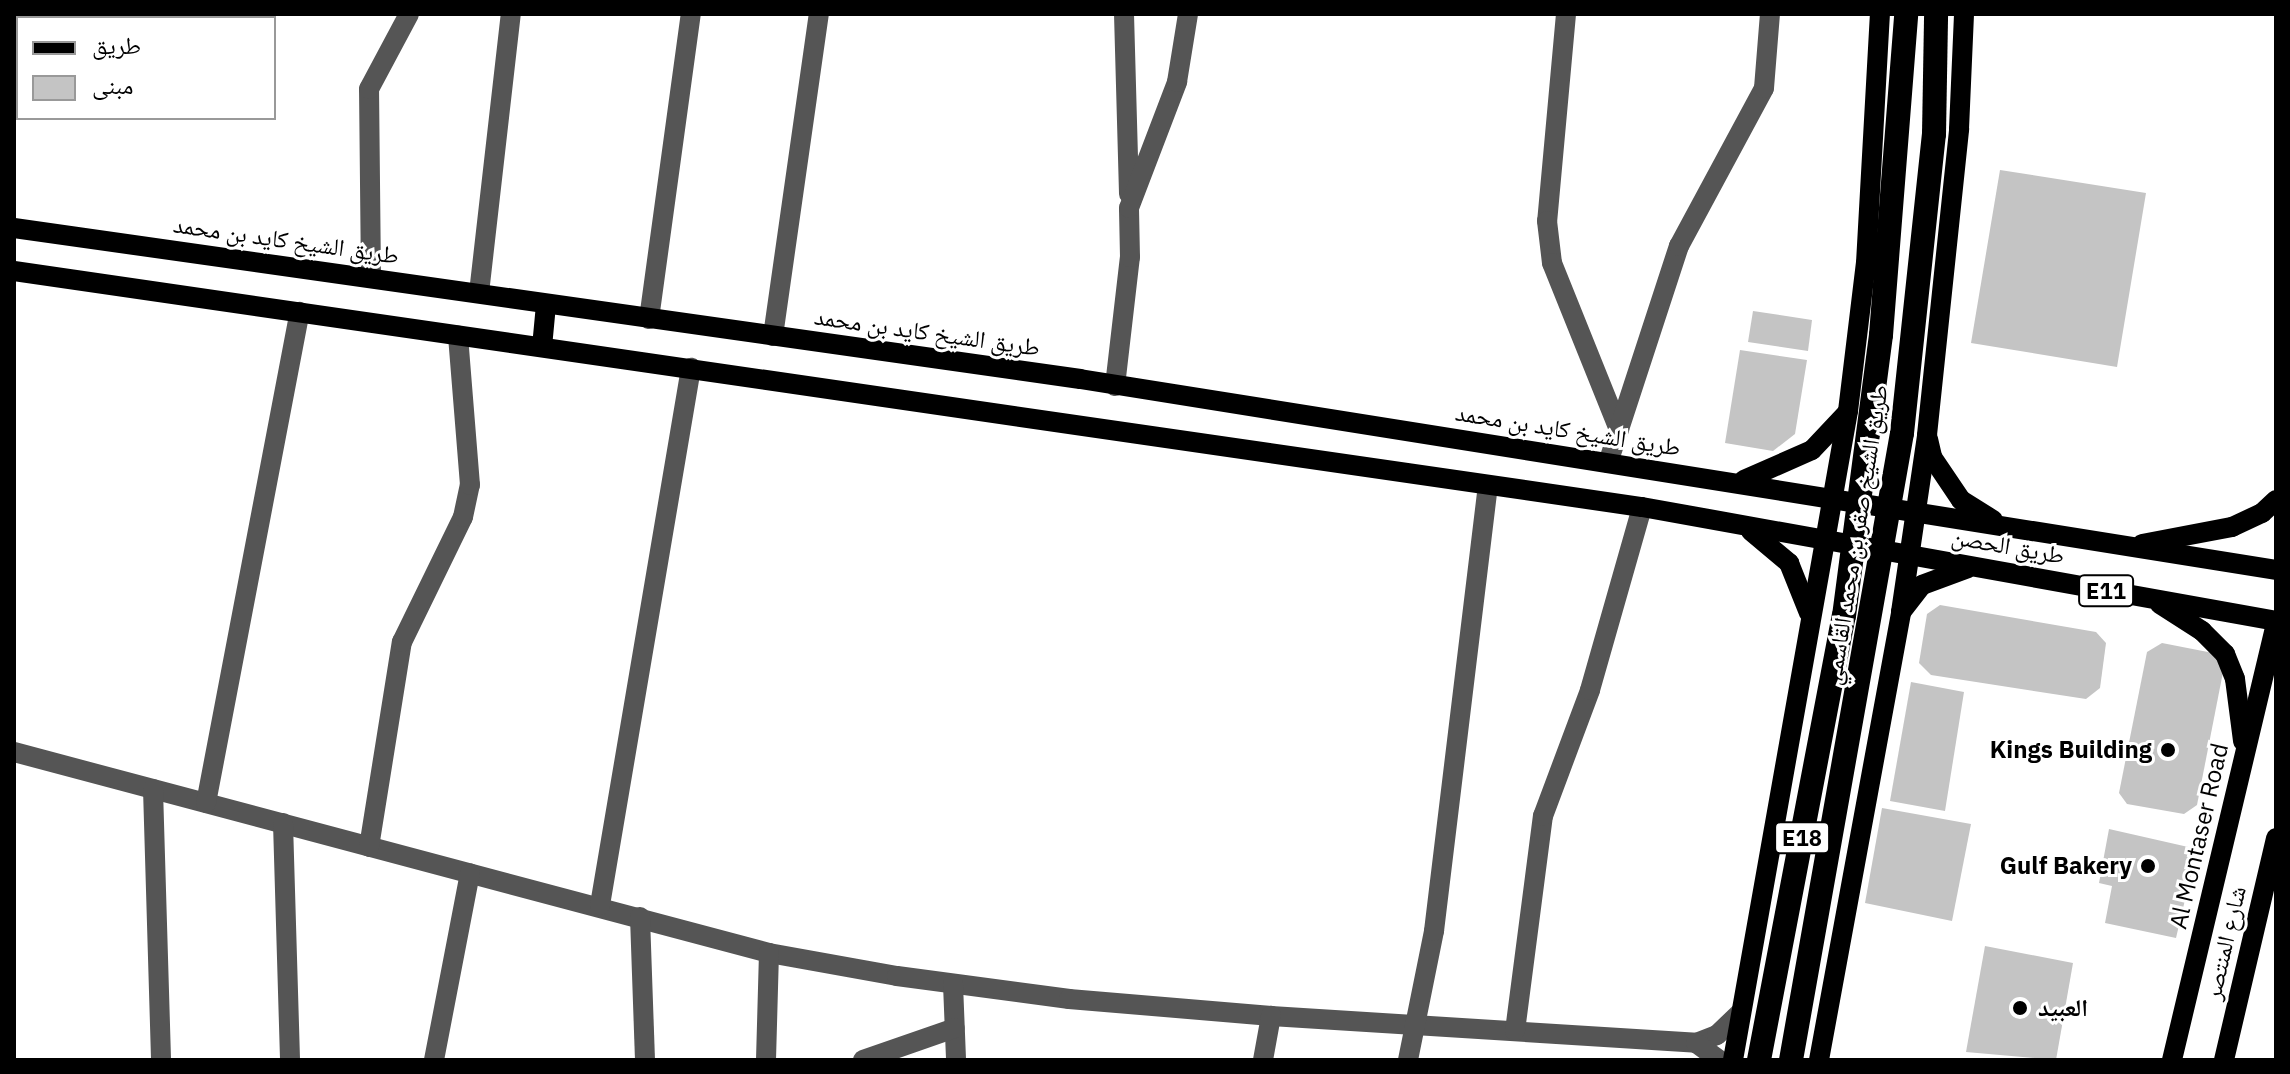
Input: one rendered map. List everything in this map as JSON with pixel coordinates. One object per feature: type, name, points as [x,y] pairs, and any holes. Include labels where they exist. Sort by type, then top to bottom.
[{"type":"highway","name":"طريق الشيخ صقر بن محمد القاسمي","points":[[1759,1060],[1844,616],[1870,427],[1906,14]]},
{"type":"highway","name":"طريق الشيخ صقر بن محمد القاسمي","points":[[1791,1060],[1872,623],[1915,434],[1932,150],[1936,14]]},
{"type":"main road","points":[[1733,1060],[1848,411],[1866,263],[1880,14]]},
{"type":"main road","points":[[1819,1060],[1909,555],[1915,510],[1915,434],[1959,129],[1964,14]]},
{"type":"main road","name":"طريق الشيخ كايد بن محمد","points":[[14,228],[1115,386],[1832,496]]},
{"type":"main road","points":[[14,271],[1642,507],[1824,540]]},
{"type":"main road","points":[[542,347],[546,305]]},
{"type":"main road","points":[[1739,481],[1765,475],[1812,450],[1848,411]]},
{"type":"main road","points":[[1915,434],[1961,500],[2000,524]]},
{"type":"main road","name":"طريق الحصن","points":[[1832,496],[2276,570]]},
{"type":"main road","points":[[2129,546],[2232,527],[2262,513],[2276,500]]},
{"type":"main road","points":[[1740,526],[1759,535],[1789,563],[1811,622]]},
{"type":"main road","name":"طريق الحصن","points":[[1824,540],[2276,622]]},
{"type":"main road","points":[[1901,612],[1922,585],[1973,567]]},
{"type":"main road","points":[[2154,599],[2202,631],[2225,654],[2235,679],[2245,756]]},
{"type":"main road","name":"Al Montaser Road","points":[[2172,1060],[2276,622]]},
{"type":"main road","name":"شارع المنتصر","points":[[2224,1060],[2276,838]]},
{"type":"street","points":[[371,278],[369,89],[409,14]]},
{"type":"street","points":[[479,293],[511,14]]},
{"type":"street","points":[[649,319],[691,14]]},
{"type":"street","points":[[773,336],[819,14]]},
{"type":"street","points":[[1115,386],[1130,257],[1124,14]]},
{"type":"street","points":[[1129,208],[1177,82],[1188,14]]},
{"type":"street","points":[[1566,14],[1547,221],[1552,263],[1619,430]]},
{"type":"street","points":[[1608,463],[1679,246],[1764,88],[1770,14]]},
{"type":"street","points":[[206,803],[300,312]]},
{"type":"street","points":[[369,847],[402,642],[463,517],[470,485],[458,335]]},
{"type":"street","points":[[600,905],[691,368]]},
{"type":"street","points":[[1408,1060],[1434,931],[1488,485]]},
{"type":"street","points":[[1515,1031],[1543,816],[1590,690],[1642,507]]},
{"type":"street","points":[[14,752],[600,905],[769,953],[953,984],[1271,1016],[1696,1043],[1717,1035],[1741,1012]]},
{"type":"street","points":[[153,789],[161,1060]]},
{"type":"street","points":[[283,823],[290,1060]]},
{"type":"street","points":[[434,1060],[470,873]]},
{"type":"street","points":[[640,917],[645,1060]]},
{"type":"street","points":[[766,1060],[769,953]]},
{"type":"street","points":[[953,984],[956,1060]]},
{"type":"street","points":[[1263,1060],[1271,1016]]},
{"type":"street","points":[[863,1060],[955,1028]]},
{"type":"street","points":[[1696,1043],[1719,1060]]},
{"type":"building","points":[[2000,170],[2146,193],[2117,367],[1971,343]]},
{"type":"building","points":[[1753,311],[1812,320],[1808,351],[1748,342]]},
{"type":"building","points":[[1740,350],[1807,360],[1795,434],[1773,451],[1725,443]]},
{"type":"building","name":"Kings Building","points":[[1940,605],[2096,632],[2106,643],[2100,688],[2086,699],[1931,675],[1919,663],[1927,614]]},
{"type":"building","name":"Kings Building","points":[[2162,643],[2213,653],[2224,667],[2197,805],[2184,814],[2127,804],[2119,793],[2147,652]]},
{"type":"building","points":[[1911,682],[1964,692],[1945,811],[1890,801]]},
{"type":"building","points":[[1882,808],[1971,824],[1952,921],[1865,903]]},
{"type":"building","name":"Gulf Bakery","points":[[2109,829],[2197,849],[2176,938],[2105,923],[2112,886],[2099,883]]},
{"type":"building","name":"العبيد","points":[[1985,946],[2073,963],[2056,1060],[1966,1052]]},
{"type":"place","name":"Kings Building","points":[[2168,750]]},
{"type":"place","name":"Gulf Bakery","points":[[2148,866]]},
{"type":"place","name":"العبيد","points":[[2020,1008]]}]
